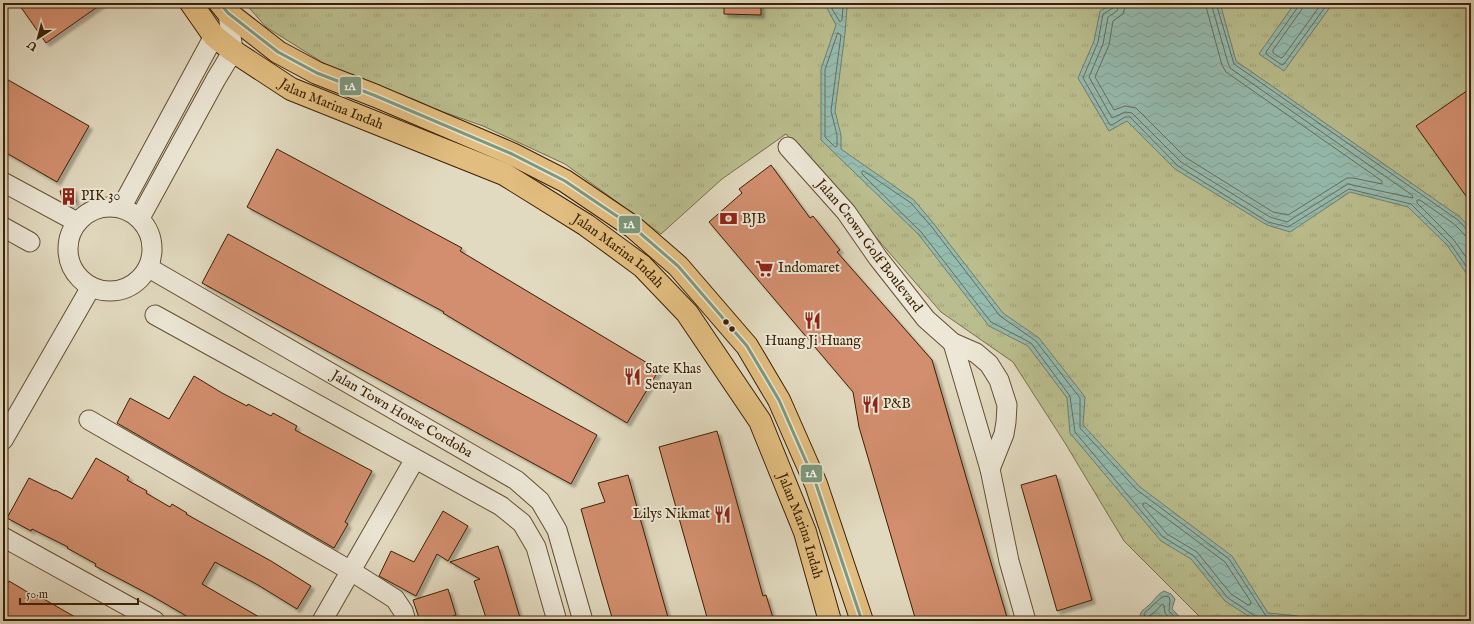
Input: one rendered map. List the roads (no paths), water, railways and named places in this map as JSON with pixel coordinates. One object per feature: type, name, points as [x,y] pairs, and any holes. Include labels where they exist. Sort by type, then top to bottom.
[{"type":"main road","name":"Jalan Marina Indah","points":[[191,3],[214,36],[233,51],[291,88],[504,174],[586,225],[642,266],[687,313],[760,421],[805,532],[830,621]]},
{"type":"main road","name":"Jalan Marina Indah","points":[[224,8],[278,52],[317,73],[376,96],[512,154],[565,181],[645,236],[678,266],[747,346],[779,400],[816,484],[862,621]]},
{"type":"street","points":[[140,218],[216,79],[233,51],[224,8]]},
{"type":"street","points":[[120,208],[198,68],[214,36]]},
{"type":"street","name":"Jalan Crown Golf Boulevard","points":[[788,146],[846,212],[878,258],[926,319],[953,343],[976,353],[989,364],[999,380],[1008,405],[1004,434],[990,469]]},
{"type":"street","points":[[3,182],[77,222]]},
{"type":"street","points":[[109,207],[120,208],[140,218],[148,229],[152,242],[153,255],[149,268],[141,279],[131,287],[118,291],[104,291],[91,287],[81,280],[73,270],[69,258],[68,245],[71,233],[77,222],[86,214],[97,209],[109,207]]},
{"type":"street","points":[[3,227],[30,242]]},
{"type":"street","name":"Jalan Town House Cordoba","points":[[149,268],[516,480],[540,501],[557,530],[583,621]]},
{"type":"street","points":[[3,440],[91,287]]},
{"type":"street","points":[[155,315],[501,506],[522,523],[536,547],[557,621]]},
{"type":"street","points":[[953,343],[990,469],[1010,561],[1026,621]]},
{"type":"street","points":[[89,420],[351,571],[395,599],[403,611],[406,621]]},
{"type":"street","points":[[322,621],[415,459]]},
{"type":"street","points":[[3,537],[156,621]]},
{"type":"water","points":[[829,3],[849,3],[847,8],[835,111],[841,135],[841,149],[914,200],[1003,313],[1039,338],[1085,397],[1083,425],[1140,487],[1232,556],[1268,613],[1298,616],[1304,621],[1256,621],[1225,601],[1191,559],[1161,541],[1070,433],[1067,398],[1028,346],[989,326],[919,235],[821,140],[821,69],[836,25],[827,8]]},
{"type":"water","points":[[1114,3],[1220,3],[1236,61],[1460,217],[1471,229],[1471,280],[1447,245],[1408,207],[1350,192],[1290,232],[1267,225],[1175,169],[1127,121],[1109,131],[1078,78],[1094,41],[1100,11]]},
{"type":"water","points":[[1295,3],[1333,3],[1284,71],[1259,54]]},
{"type":"water","points":[[1164,591],[1171,594],[1175,599],[1172,609],[1184,621],[1140,621],[1140,614],[1142,611]]},
{"type":"place","name":"PIK 30","points":[[68,196]]},
{"type":"place","name":"BJB","points":[[729,219]]},
{"type":"place","name":"Indomaret","points":[[765,268]]},
{"type":"place","name":"Huang Ji Huang","points":[[813,321]]},
{"type":"place","name":"Sate Khas Senayan","points":[[632,377]]},
{"type":"place","name":"P&B","points":[[870,404]]},
{"type":"place","name":"Lilys Nikmat","points":[[723,514]]}]
